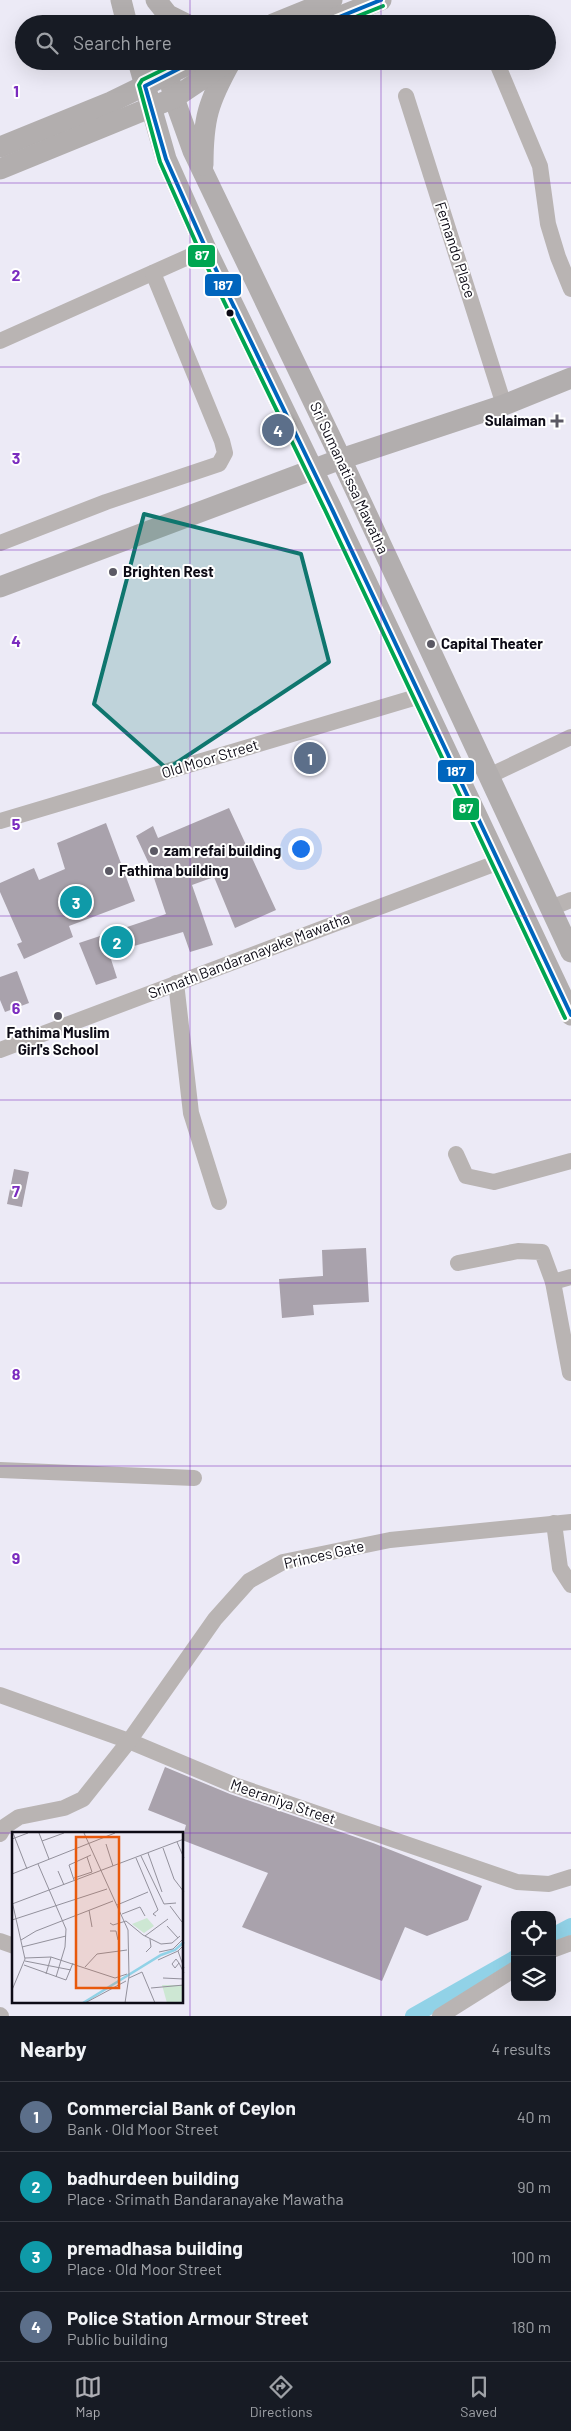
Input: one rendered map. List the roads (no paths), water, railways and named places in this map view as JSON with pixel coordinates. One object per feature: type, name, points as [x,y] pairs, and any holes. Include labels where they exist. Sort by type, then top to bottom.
[{"type":"main road","points":[[122,0],[125,15]]},
{"type":"main road","points":[[148,0],[152,15]]},
{"type":"main road","points":[[156,0],[168,15]]},
{"type":"main road","points":[[295,15],[332,0]]},
{"type":"main road","points":[[344,15],[381,0]]},
{"type":"main road","points":[[141,70],[166,159],[206,249],[313,469],[571,1016]]},
{"type":"main road","points":[[0,147],[145,86],[165,70]]},
{"type":"main road","name":"Sri Sumanatissa Mawatha","points":[[167,70],[174,98],[203,172],[341,459],[571,952]]},
{"type":"main road","points":[[0,169],[174,98],[216,70]]},
{"type":"main road","points":[[203,172],[203,130],[209,104],[226,70]]},
{"type":"main road","points":[[0,588],[313,469],[504,405],[571,378]]},
{"type":"street","points":[[500,70],[540,166],[548,224],[558,257],[571,289]]},
{"type":"street","name":"Fernando Place","points":[[406,96],[504,405]]},
{"type":"street","points":[[0,341],[206,249]]},
{"type":"street","points":[[0,543],[106,502],[219,464],[225,453],[222,441],[154,273]]},
{"type":"street","name":"Old Moor Street","points":[[0,822],[420,696]]},
{"type":"street","points":[[489,776],[571,737]]},
{"type":"street","name":"Srimath Bandaranayake Mawatha","points":[[0,1050],[499,862]]},
{"type":"street","points":[[551,908],[571,900]]},
{"type":"street","points":[[176,983],[191,1113],[219,1202]]},
{"type":"street","points":[[456,1154],[466,1176],[494,1182],[571,1161]]},
{"type":"street","points":[[458,1263],[518,1252],[542,1252],[553,1282],[570,1374]]},
{"type":"street","points":[[553,1282],[571,1277]]},
{"type":"street","points":[[0,1470],[194,1478]]},
{"type":"street","name":"Princes Gate","points":[[0,1834],[4,1827],[19,1817],[64,1808],[83,1799],[129,1741],[215,1619],[249,1581],[283,1562],[390,1540],[571,1522]]},
{"type":"street","points":[[554,1524],[560,1568],[571,1585]]},
{"type":"street","name":"Meeraniya Street","points":[[0,1695],[129,1741],[234,1785],[517,1882],[549,1884],[571,1877]]},
{"type":"street","points":[[0,1941],[12,1945]]},
{"type":"street","points":[[556,1949],[571,1943]]},
{"type":"street","points":[[440,2016],[511,1972]]},
{"type":"waterway","points":[[556,1934],[571,1926]]},
{"type":"waterway","points":[[413,2016],[511,1960]]},
{"type":"place","name":"Sulaiman","points":[[557,421]]},
{"type":"place","name":"Police Station Armour Street","points":[[278,430]]},
{"type":"place","name":"Brighten Rest","points":[[113,572]]},
{"type":"place","name":"Capital Theater","points":[[431,644]]},
{"type":"place","name":"Commercial Bank of Ceylon","points":[[310,758]]},
{"type":"place","name":"zam refai building","points":[[154,851]]},
{"type":"place","name":"Fathima building","points":[[109,871]]},
{"type":"place","name":"premadhasa building","points":[[76,902]]},
{"type":"place","name":"badhurdeen building","points":[[117,942]]},
{"type":"place","name":"Fathima Muslim Girl's School","points":[[58,1016]]}]
